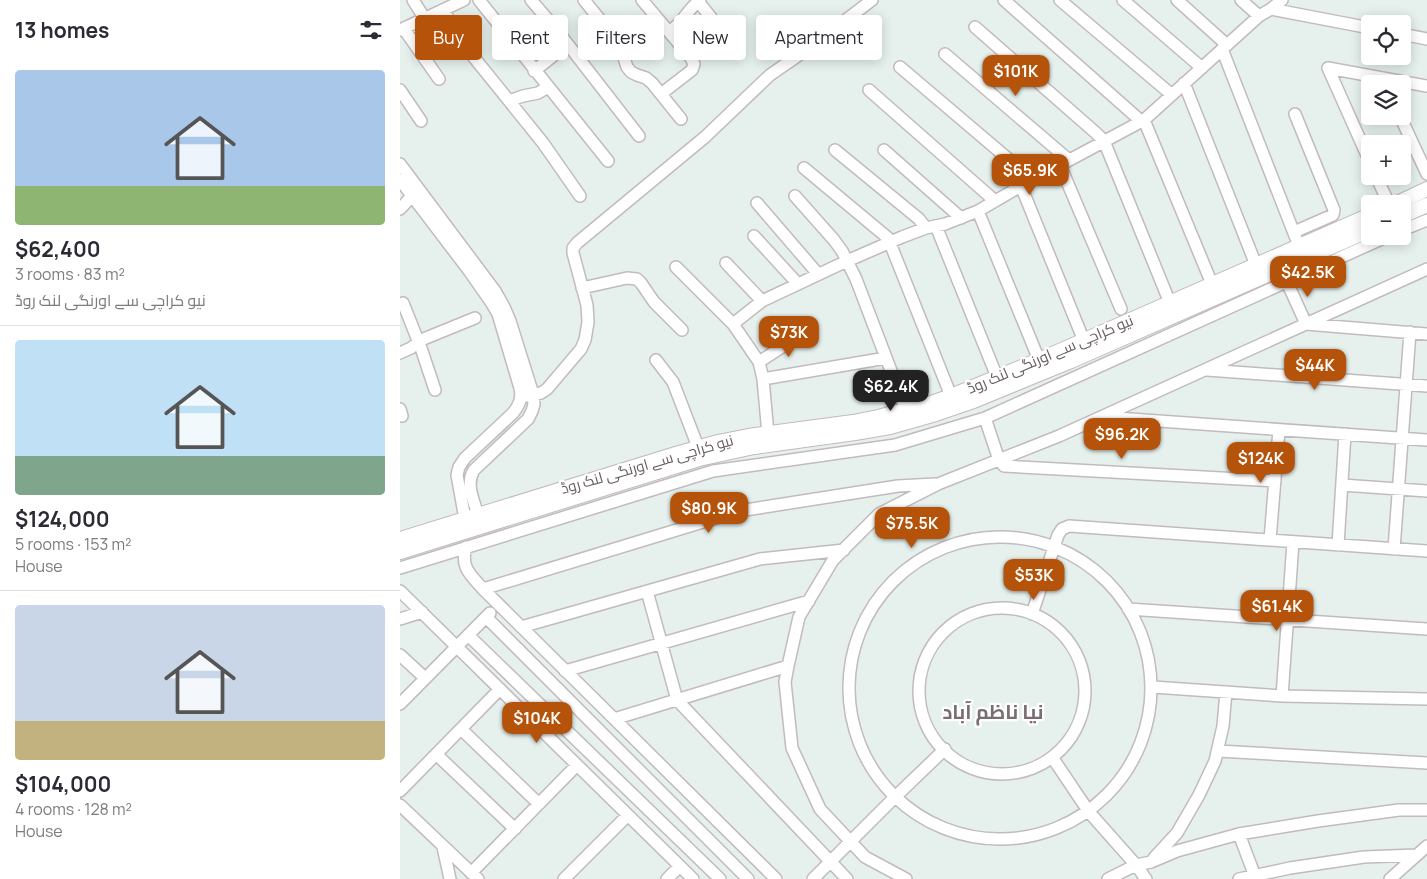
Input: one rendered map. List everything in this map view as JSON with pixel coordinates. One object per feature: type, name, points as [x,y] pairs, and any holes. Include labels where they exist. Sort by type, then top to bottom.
[{"type":"street","points":[[413,0],[422,15]]},
{"type":"street","points":[[433,15],[464,0]]},
{"type":"street","points":[[479,0],[608,161]]},
{"type":"street","points":[[531,0],[543,15]]},
{"type":"street","points":[[584,0],[619,43],[626,67],[631,72],[646,78],[652,83],[681,119]]},
{"type":"street","points":[[642,0],[694,64],[692,70],[661,94]]},
{"type":"street","points":[[669,32],[683,21],[698,0],[710,15]]},
{"type":"street","points":[[472,517],[457,475],[458,467],[465,458],[514,413],[527,396],[542,393],[546,389],[581,349],[585,340],[588,322],[587,305],[573,248],[705,137],[770,75],[812,46],[872,0]]},
{"type":"street","points":[[1004,0],[1143,120],[1212,284]]},
{"type":"street","points":[[1060,0],[1172,95]]},
{"type":"street","points":[[1123,0],[1202,68]]},
{"type":"street","points":[[1177,0],[1224,47],[1299,246]]},
{"type":"street","points":[[1241,0],[1259,16]]},
{"type":"street","points":[[733,324],[762,301],[818,274],[890,242],[978,211],[1143,120],[1259,16],[1271,10],[1282,0]]},
{"type":"street","points":[[443,10],[472,55],[543,143],[580,196]]},
{"type":"street","points":[[1271,10],[1361,26]]},
{"type":"street","points":[[415,24],[402,30],[439,79]]},
{"type":"street","points":[[975,28],[1104,141],[1163,311]]},
{"type":"street","points":[[1411,36],[1427,39]]},
{"type":"street","points":[[568,46],[639,136]]},
{"type":"street","points":[[945,54],[1065,163],[1121,309]]},
{"type":"street","points":[[534,71],[548,60]]},
{"type":"street","points":[[900,67],[1033,180]]},
{"type":"street","points":[[1361,75],[1328,68],[1361,142]]},
{"type":"street","points":[[1184,83],[1256,265]]},
{"type":"street","points":[[1411,84],[1427,86]]},
{"type":"street","points":[[509,101],[538,93],[548,87]]},
{"type":"street","points":[[400,90],[421,121]]},
{"type":"street","points":[[869,90],[995,201]]},
{"type":"street","points":[[1294,232],[1333,215],[1334,210],[1295,114]]},
{"type":"street","points":[[1404,125],[1427,174]]},
{"type":"street","points":[[835,150],[919,220],[931,227],[997,377]]},
{"type":"street","points":[[884,150],[961,218]]},
{"type":"street","points":[[400,164],[495,291],[510,321],[527,396]]},
{"type":"street","points":[[804,168],[888,238],[951,396]]},
{"type":"street","points":[[400,180],[491,302],[498,314],[520,388],[527,396]]},
{"type":"street","points":[[1022,186],[1084,341]]},
{"type":"street","points":[[1411,196],[1427,189]]},
{"type":"street","points":[[400,209],[412,196]]},
{"type":"street","points":[[795,196],[834,240],[847,261],[856,279],[906,410]]},
{"type":"street","points":[[757,202],[818,274]]},
{"type":"street","points":[[1411,212],[1427,205]]},
{"type":"street","points":[[978,211],[1039,360]]},
{"type":"street","name":"نیو کراچی سے اورنگی لنک روڈ","points":[[401,546],[472,517],[718,442],[853,422],[906,410],[951,396],[968,396],[1071,361],[1212,284],[1361,219]]},
{"type":"street","points":[[1411,226],[1427,219]]},
{"type":"street","name":"نیو کراچی سے اورنگی لنک روڈ","points":[[401,546],[699,459],[754,447],[890,427],[936,414],[997,377],[1084,341],[1361,234]]},
{"type":"street","points":[[754,236],[798,284]]},
{"type":"street","points":[[400,568],[713,470],[894,445],[985,418],[1368,245]]},
{"type":"street","points":[[726,263],[762,301]]},
{"type":"street","points":[[676,267],[733,324],[759,362],[763,378],[768,434]]},
{"type":"street","points":[[906,879],[865,857],[820,809],[792,748],[785,682],[788,666],[799,617],[834,560],[879,514],[938,484],[1059,436],[1427,269]]},
{"type":"street","points":[[582,288],[627,278],[637,279],[654,302],[682,330]]},
{"type":"street","points":[[1287,282],[1306,324]]},
{"type":"street","points":[[403,303],[419,342],[435,390]]},
{"type":"street","points":[[400,353],[419,342],[475,318]]},
{"type":"street","points":[[1306,324],[1427,334]]},
{"type":"street","points":[[759,362],[804,332]]},
{"type":"street","points":[[1394,549],[1410,332]]},
{"type":"street","points":[[763,378],[886,358]]},
{"type":"street","points":[[656,360],[673,382],[698,448]]},
{"type":"street","points":[[1205,370],[1427,386]]},
{"type":"street","points":[[1100,417],[1427,440]]},
{"type":"street","points":[[985,418],[999,460],[1004,466],[1275,481]]},
{"type":"street","points":[[1270,540],[1279,430]]},
{"type":"street","points":[[1338,545],[1345,434]]},
{"type":"street","points":[[483,589],[739,511],[898,486],[938,484]]},
{"type":"street","points":[[1342,485],[1427,491]]},
{"type":"street","points":[[1032,614],[1058,535],[1062,529],[1068,526],[1427,551]]},
{"type":"street","points":[[980,537],[1032,539],[1080,558],[1119,592],[1128,609],[1144,637],[1153,687],[1145,738],[1120,783],[1082,817],[1036,836],[987,840],[939,828],[898,802],[866,763],[849,717],[848,668],[862,621],[891,581],[931,552],[980,537]]},
{"type":"street","points":[[1282,696],[1294,542]]},
{"type":"street","points":[[466,547],[463,557],[466,569],[483,589],[776,879]]},
{"type":"street","points":[[521,627],[760,560],[844,550]]},
{"type":"street","points":[[400,591],[693,879]]},
{"type":"street","points":[[646,591],[677,700],[847,879]]},
{"type":"street","points":[[565,671],[809,602]]},
{"type":"street","points":[[400,704],[498,604]]},
{"type":"street","points":[[991,608],[1019,609],[1032,614],[1045,619],[1066,637],[1080,660],[1086,686],[1083,713],[1071,738],[1052,757],[1028,770],[1001,774],[974,769],[950,756],[932,735],[921,710],[919,682],[927,656],[942,633],[965,616],[991,608]]},
{"type":"street","points":[[1128,609],[1427,629]]},
{"type":"street","points":[[400,619],[422,612]]},
{"type":"street","points":[[486,617],[748,879]]},
{"type":"street","points":[[468,635],[720,879]]},
{"type":"street","points":[[400,655],[425,678]]},
{"type":"street","points":[[614,719],[788,666]]},
{"type":"street","points":[[1153,687],[1282,696],[1427,699]]},
{"type":"street","points":[[400,791],[500,689]]},
{"type":"street","points":[[1151,862],[1177,832],[1200,795],[1215,762],[1224,726],[1226,692]]},
{"type":"street","points":[[461,729],[539,804]]},
{"type":"street","points":[[813,879],[945,749]]},
{"type":"street","points":[[1218,750],[1427,763]]},
{"type":"street","points":[[436,754],[514,829]]},
{"type":"street","points":[[1052,757],[1089,812],[1146,879]]},
{"type":"street","points":[[400,805],[474,876],[514,829],[577,765]]},
{"type":"street","points":[[1108,879],[1136,865],[1151,862],[1177,851],[1239,834],[1399,810],[1427,810]]},
{"type":"street","points":[[564,879],[628,815]]},
{"type":"street","points":[[1239,834],[1255,877]]},
{"type":"street","points":[[1390,879],[1427,846]]},
{"type":"street","points":[[444,847],[450,879]]},
{"type":"street","points":[[1239,879],[1290,868],[1364,857],[1416,855]]},
{"type":"street","points":[[667,879],[680,866]]},
{"type":"district","name":"نیا ناظم آباد","points":[[993,711]]}]
